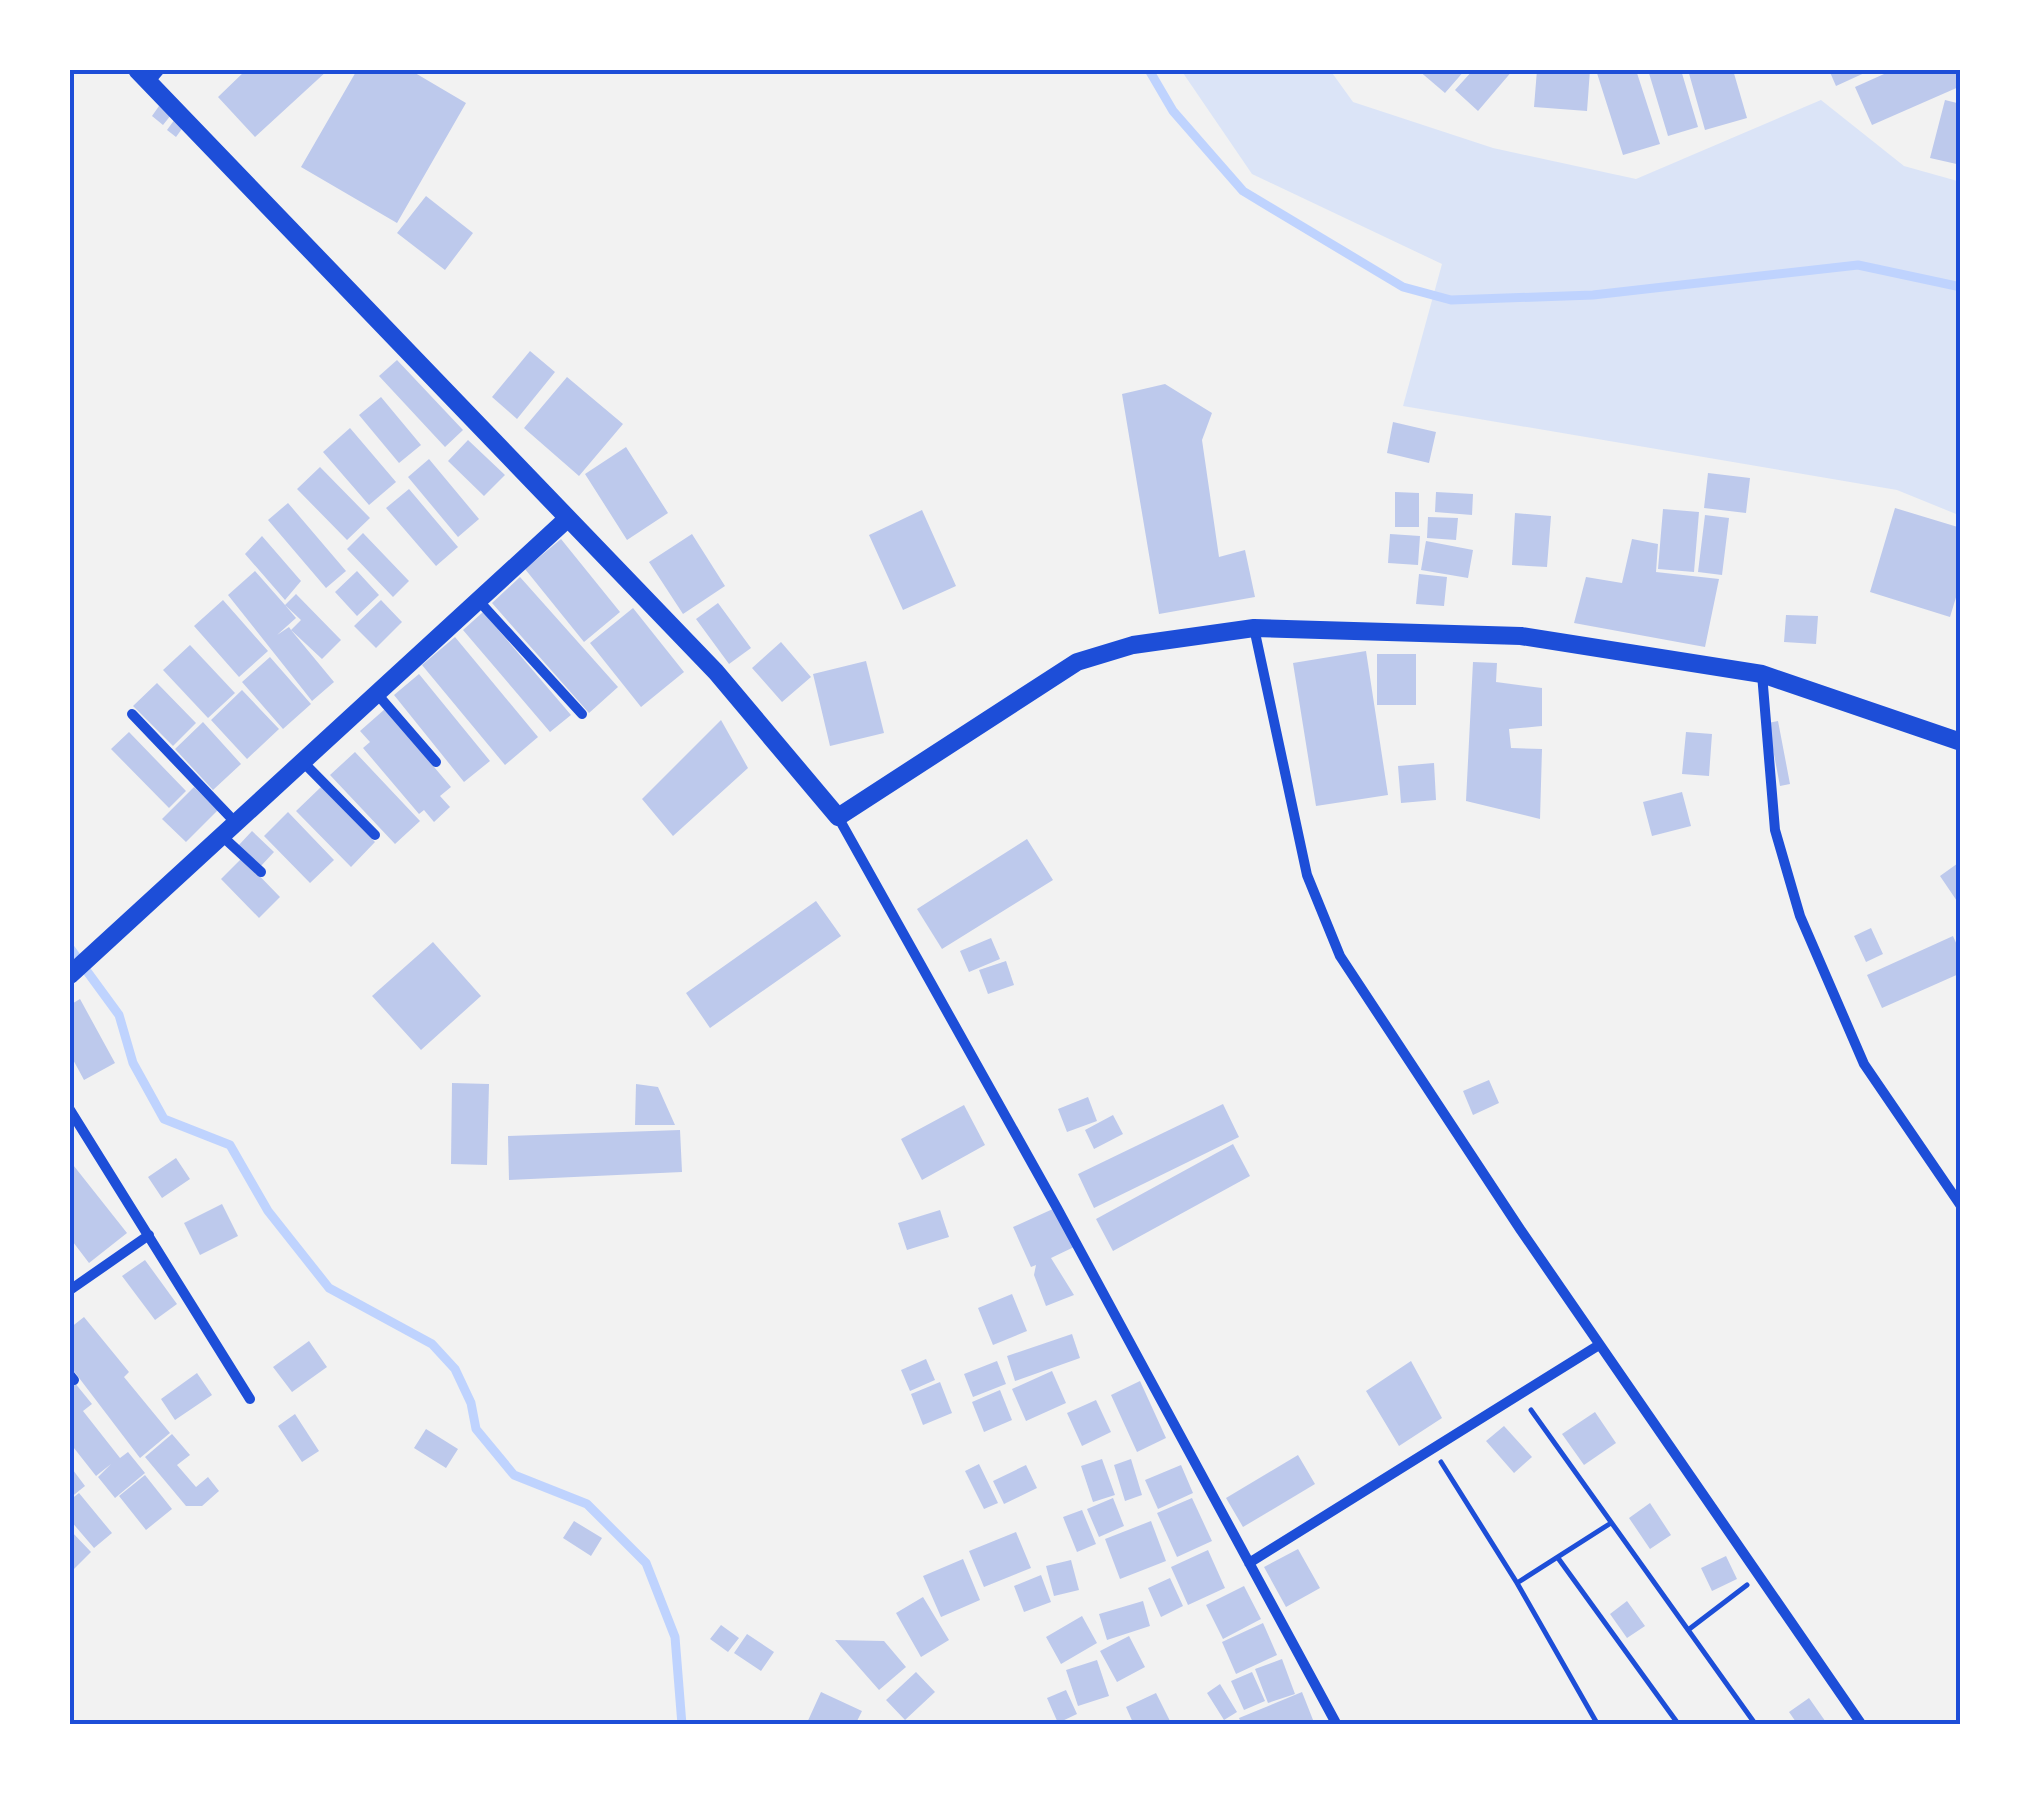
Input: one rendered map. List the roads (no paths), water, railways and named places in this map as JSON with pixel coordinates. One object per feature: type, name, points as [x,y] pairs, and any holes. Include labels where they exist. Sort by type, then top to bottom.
[{"type":"street","points":[[150,74],[566,519],[716,672],[838,817],[1337,1725]]},
{"type":"street","points":[[71,974],[301,761],[378,696],[566,519]]},
{"type":"street","points":[[478,600],[582,714]]},
{"type":"street","points":[[838,817],[1076,662],[1133,644],[1254,628],[1522,636],[1762,674],[1961,742]]},
{"type":"street","points":[[1254,628],[1308,875],[1340,956],[1599,1344],[1862,1725]]},
{"type":"street","points":[[1762,674],[1775,830],[1800,916],[1864,1064],[1961,1206]]},
{"type":"street","points":[[378,696],[436,762]]},
{"type":"street","points":[[132,714],[261,872]]},
{"type":"street","points":[[301,761],[375,835]]},
{"type":"street","points":[[70,1110],[250,1399]]},
{"type":"street","points":[[71,1286],[149,1235]]},
{"type":"street","points":[[1248,1563],[1599,1344]]},
{"type":"waterway","points":[[1149,70],[1173,111],[1243,191],[1403,287],[1451,300],[1593,295],[1858,265],[1961,287]]},
{"type":"waterway","points":[[70,948],[119,1015],[133,1063],[164,1119],[230,1145],[268,1211],[329,1288],[432,1344],[455,1369],[471,1403],[476,1429],[514,1475],[587,1504],[646,1563],[675,1637],[682,1725]]}]
